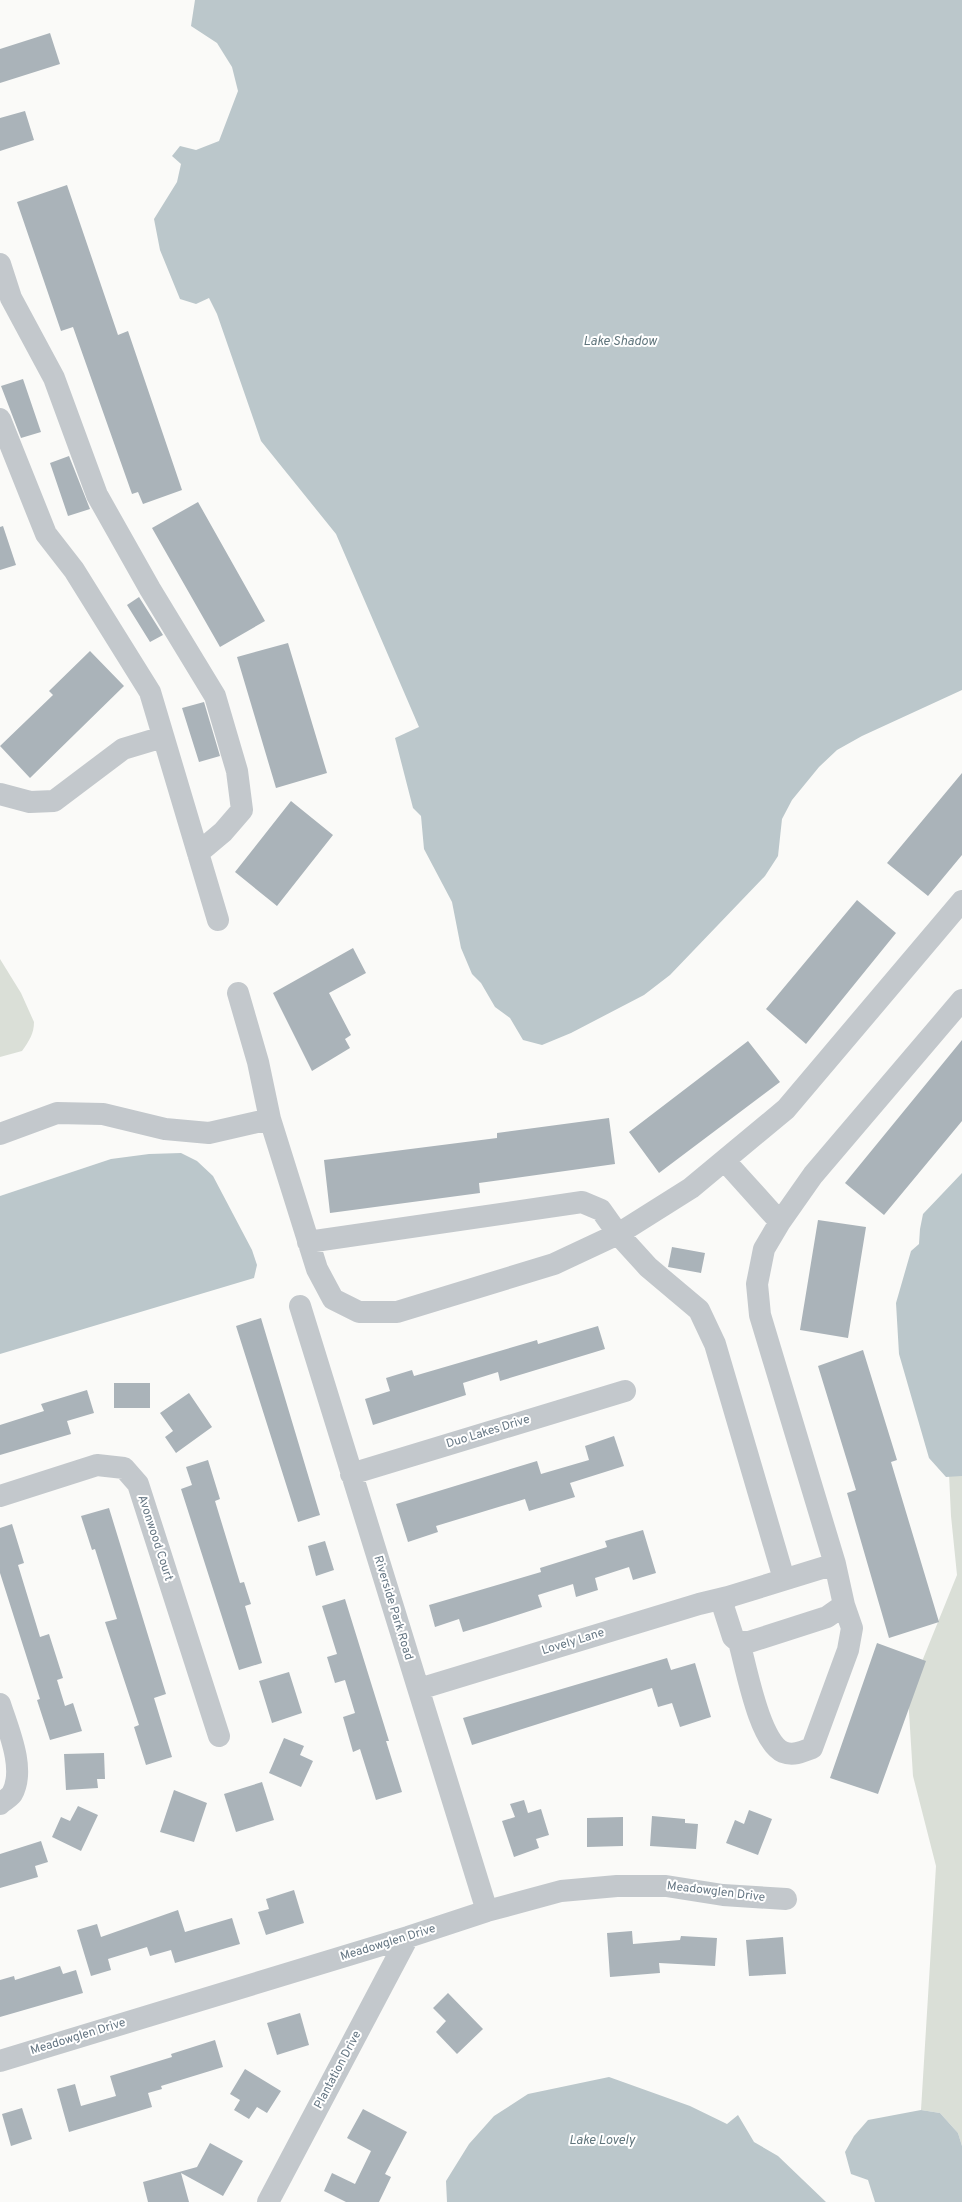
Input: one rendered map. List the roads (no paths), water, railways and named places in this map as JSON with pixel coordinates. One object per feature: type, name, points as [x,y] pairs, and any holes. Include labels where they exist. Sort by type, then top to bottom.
[{"type":"street","points":[[0,264],[5,300],[54,378],[97,495],[150,590],[215,696],[236,771],[242,810],[223,832],[198,853]]},
{"type":"street","points":[[0,419],[46,534],[74,570],[150,692],[218,920]]},
{"type":"street","points":[[0,794],[30,802],[54,801],[124,749],[163,737]]},
{"type":"street","points":[[238,993],[258,1062],[270,1119],[316,1269],[333,1298],[359,1312],[397,1312],[554,1264],[618,1234],[691,1188],[725,1162],[786,1109],[962,901]]},
{"type":"street","points":[[728,1597],[723,1606],[733,1637],[739,1642],[762,1728],[773,1744],[782,1752],[796,1754],[812,1748],[848,1650],[852,1628],[844,1605],[835,1564],[760,1315],[757,1284],[764,1249],[780,1222],[813,1174],[962,1000]]},
{"type":"street","points":[[0,1134],[57,1113],[103,1114],[165,1129],[209,1133],[270,1119]]},
{"type":"street","points":[[725,1162],[780,1222]]},
{"type":"street","points":[[308,1242],[582,1202],[601,1210],[618,1234],[648,1268],[699,1310],[715,1344],[784,1578]]},
{"type":"street","name":"Riverside Park Road","points":[[300,1306],[487,1911]]},
{"type":"street","name":"Duo Lakes Drive","points":[[352,1474],[625,1391]]},
{"type":"street","name":"Avonwood Court","points":[[0,1496],[97,1465],[124,1468],[138,1484],[219,1736]]},
{"type":"street","name":"Lovely Lane","points":[[419,1689],[699,1604],[728,1597],[784,1578],[835,1564]]},
{"type":"street","points":[[739,1642],[749,1642],[827,1617],[844,1605]]},
{"type":"street","points":[[0,1704],[16,1755],[16,1778],[6,1800]]},
{"type":"street","name":"Meadowglen Drive","points":[[0,2061],[408,1937],[487,1911],[561,1891],[617,1886],[666,1886],[723,1895],[786,1899]]},
{"type":"street","name":"Plantation Drive","points":[[268,2202],[408,1937]]},
{"type":"water","name":"Lake Shadow","points":[[195,0],[962,0],[962,690],[862,736],[837,750],[819,767],[792,800],[782,819],[778,856],[765,876],[670,975],[644,995],[571,1033],[542,1045],[523,1040],[510,1018],[495,1007],[481,983],[472,974],[461,948],[452,902],[424,849],[421,816],[413,808],[395,738],[419,727],[336,534],[261,441],[217,314],[209,298],[196,304],[180,299],[160,250],[154,219],[177,182],[181,164],[172,156],[180,146],[196,150],[219,141],[238,91],[232,67],[217,43],[191,26]]},
{"type":"water","points":[[181,1153],[197,1161],[213,1176],[252,1250],[257,1265],[254,1278],[0,1354],[0,1196],[111,1159],[149,1154]]},
{"type":"water","points":[[962,1173],[962,1476],[946,1477],[929,1458],[899,1354],[896,1303],[911,1251],[919,1244],[923,1214]]},
{"type":"water","name":"Lake Lovely","points":[[609,2077],[690,2106],[727,2124],[738,2115],[754,2142],[778,2156],[826,2202],[447,2202],[446,2181],[469,2144],[494,2116],[528,2094]]},
{"type":"water","points":[[921,2110],[940,2113],[958,2133],[962,2146],[962,2202],[875,2202],[868,2180],[851,2174],[845,2152],[854,2136],[868,2120]]}]
